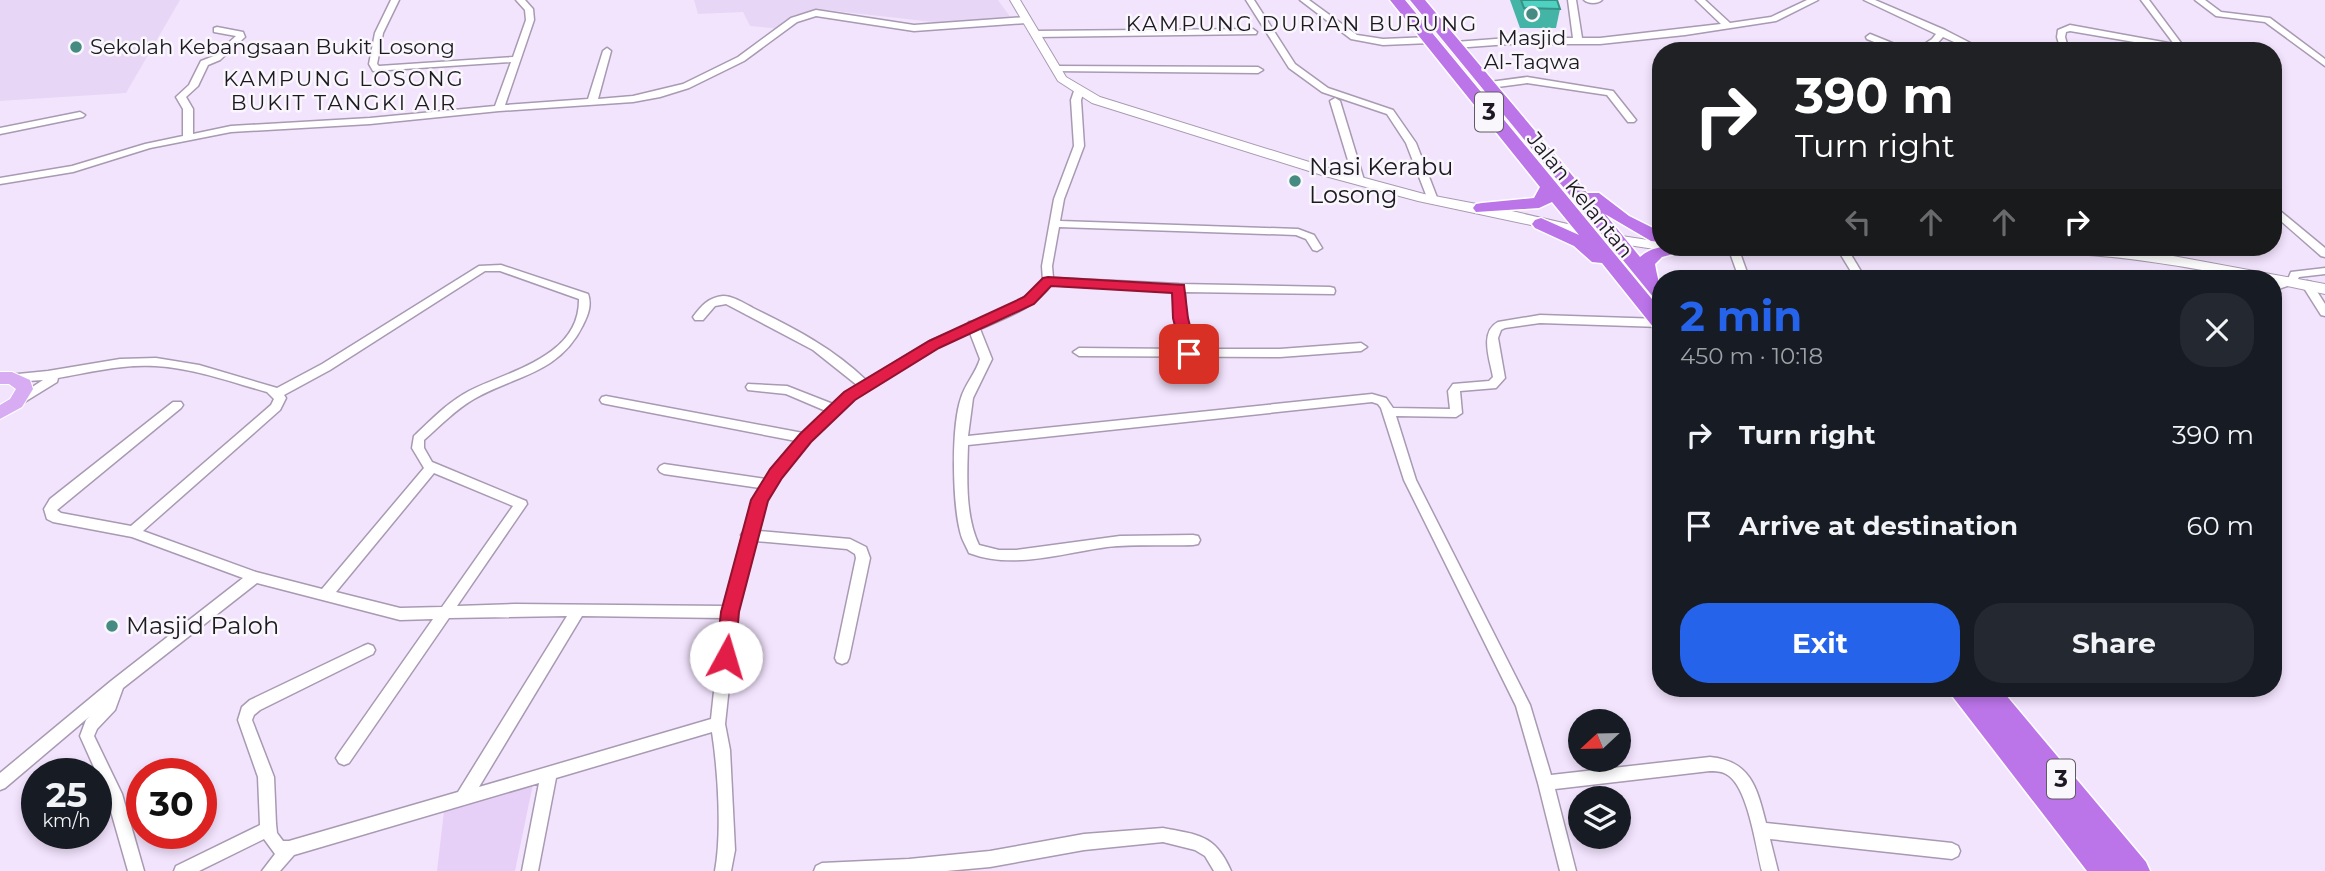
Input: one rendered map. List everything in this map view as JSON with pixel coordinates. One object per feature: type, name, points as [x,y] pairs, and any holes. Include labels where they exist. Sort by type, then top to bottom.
[{"type":"highway","name":"Jalan Kelantan","points":[[1397,0],[1549,186],[1648,278],[1652,297]]},
{"type":"highway","name":"Jalan Kelantan","points":[[1417,0],[1543,150],[1598,231],[1652,297]]},
{"type":"highway","points":[[1427,37],[1423,18],[1429,15]]},
{"type":"highway","points":[[1543,150],[1610,212],[1652,236]]},
{"type":"highway","points":[[1482,208],[1539,203],[1546,198],[1549,186]]},
{"type":"highway","points":[[1541,224],[1580,242],[1652,297]]},
{"type":"highway","points":[[1648,278],[1646,262],[1653,256]]},
{"type":"highway","name":"3","points":[[1965,697],[2104,871]]},
{"type":"highway","name":"3","points":[[1992,697],[2137,871]]},
{"type":"highway","points":[[2115,845],[2126,871]]},
{"type":"main road","points":[[6,378],[24,384],[25,389],[6,411]]},
{"type":"street","points":[[395,0],[378,38],[373,64],[376,69],[516,59]]},
{"type":"street","points":[[499,108],[530,20],[529,9],[520,0]]},
{"type":"street","points":[[1015,0],[1062,79],[1096,100],[1433,200],[1652,240]]},
{"type":"street","points":[[1250,0],[1292,66],[1325,90],[1390,112],[1411,143],[1433,200]]},
{"type":"street","points":[[1304,0],[1354,37],[1384,42],[1427,37]]},
{"type":"street","points":[[1572,0],[1578,41]]},
{"type":"street","points":[[1588,0],[1598,0]]},
{"type":"street","points":[[1700,0],[1728,26]]},
{"type":"street","points":[[1783,0],[1799,9]]},
{"type":"street","points":[[1455,45],[1600,41],[1728,26],[1773,19],[1814,0]]},
{"type":"street","points":[[1868,0],[1963,42]]},
{"type":"street","points":[[2145,0],[2177,42]]},
{"type":"street","points":[[2199,0],[2219,14],[2267,20],[2325,63]]},
{"type":"street","points":[[0,181],[73,169],[188,138],[243,127],[370,121],[499,108],[633,99],[686,86],[751,53],[803,15],[828,13],[892,26],[926,28],[1027,20]]},
{"type":"street","points":[[2062,42],[2063,30],[2070,28],[2145,42]]},
{"type":"street","points":[[188,138],[188,109],[183,94],[193,86],[204,63],[217,58],[241,37],[240,34],[217,30]]},
{"type":"street","points":[[1933,42],[1942,32]]},
{"type":"street","points":[[1035,34],[1253,33]]},
{"type":"street","points":[[1870,37],[1882,42]]},
{"type":"street","points":[[592,102],[607,51]]},
{"type":"street","points":[[1056,69],[1258,70]]},
{"type":"street","points":[[1490,85],[1527,80],[1609,93],[1631,120]]},
{"type":"street","points":[[723,871],[727,850],[722,750],[718,724],[730,612],[748,535],[760,500],[769,484],[805,438],[834,410],[865,386],[934,344],[1029,301],[1048,281],[1047,266],[1059,199],[1079,146],[1076,100],[1079,91]]},
{"type":"street","points":[[1335,101],[1359,180]]},
{"type":"street","points":[[0,131],[80,116]]},
{"type":"street","points":[[1503,213],[1541,224],[1598,231]]},
{"type":"street","points":[[2282,216],[2325,254]]},
{"type":"street","points":[[1055,224],[1298,232],[1310,237],[1317,248]]},
{"type":"street","points":[[2130,256],[2225,270]]},
{"type":"street","points":[[6,378],[66,374],[117,363],[155,362],[278,393],[326,367],[483,268],[502,268],[582,294],[584,311],[571,338],[559,354],[531,370],[471,395],[418,439],[418,448],[425,462],[432,467],[521,504],[344,758]]},
{"type":"street","points":[[2282,284],[2292,281],[2295,274],[2325,271]]},
{"type":"street","points":[[2282,279],[2325,289]]},
{"type":"street","points":[[1048,281],[1179,288],[1330,291]]},
{"type":"street","points":[[2307,285],[2325,312]]},
{"type":"street","points":[[1179,288],[1180,318],[1189,354]]},
{"type":"street","points":[[699,317],[708,304],[727,300],[821,348],[845,364],[865,386]]},
{"type":"street","points":[[1389,412],[1456,413],[1454,391],[1457,387],[1492,385],[1499,378],[1492,338],[1496,328],[1540,318],[1652,323]]},
{"type":"street","points":[[973,326],[986,359],[965,404],[963,500],[969,543],[981,553],[994,555],[1074,549],[1096,544],[1193,540]]},
{"type":"street","points":[[1079,352],[1280,353],[1361,347]]},
{"type":"street","points":[[6,411],[47,382],[66,374]]},
{"type":"street","points":[[752,387],[787,390],[834,410]]},
{"type":"street","points":[[133,532],[276,407],[280,398],[278,393]]},
{"type":"street","points":[[964,441],[1372,398],[1382,401],[1389,412],[1410,480],[1523,705],[1568,871]]},
{"type":"street","points":[[606,400],[805,438]]},
{"type":"street","points":[[177,405],[55,502],[50,509],[52,515],[133,532],[255,577],[400,614],[578,610],[730,612]]},
{"type":"street","points":[[325,595],[432,467]]},
{"type":"street","points":[[664,469],[769,484]]},
{"type":"street","points":[[748,535],[850,544],[861,551],[863,558],[842,659]]},
{"type":"street","points":[[0,783],[116,685],[255,577]]},
{"type":"street","points":[[463,799],[578,610]]},
{"type":"street","points":[[368,650],[254,705],[247,712],[245,720],[268,785],[270,840],[279,848],[289,849],[718,724]]},
{"type":"street","points":[[116,685],[110,705],[91,725],[87,736],[114,794],[136,871]]},
{"type":"street","points":[[1546,783],[1710,764],[1725,765],[1738,773],[1746,787],[1770,871]]},
{"type":"street","points":[[530,871],[550,773]]},
{"type":"street","points":[[182,871],[268,829]]},
{"type":"street","points":[[1759,830],[1952,851]]},
{"type":"street","points":[[822,871],[909,867],[990,859],[1084,842],[1163,835],[1199,843],[1211,851],[1223,871]]},
{"type":"street","points":[[270,871],[289,849]]},
{"type":"shaded area","name":"Sekolah Kebangsaan Bukit Losong","points":[[0,0],[180,0],[126,93],[0,101]]},
{"type":"shaded area","points":[[694,0],[998,0],[1011,18],[951,24],[826,10],[794,15],[781,29],[750,26],[743,12],[698,14]]},
{"type":"shaded area","points":[[533,784],[515,871],[437,871],[444,811]]},
{"type":"building","points":[[1521,0],[1557,0],[1560,9],[1524,8]]},
{"type":"place","name":"Masjid Al-Taqwa","points":[[1532,14]]},
{"type":"place","name":"Sekolah Kebangsaan Bukit Losong","points":[[76,47]]},
{"type":"place","name":"Nasi Kerabu Losong","points":[[1295,181]]},
{"type":"place","name":"Masjid Paloh","points":[[112,626]]},
{"type":"district","name":"KAMPUNG DURIAN BURUNG","points":[[1302,24]]},
{"type":"district","name":"KAMPUNG LOSONG BUKIT TANGKI AIR","points":[[344,91]]},
{"type":"route","points":[[726,657],[730,612],[748,535],[760,500],[776,473],[805,438],[849,396],[934,344],[1014,310],[1029,301],[1048,281],[1179,288],[1180,318],[1189,354]]}]
